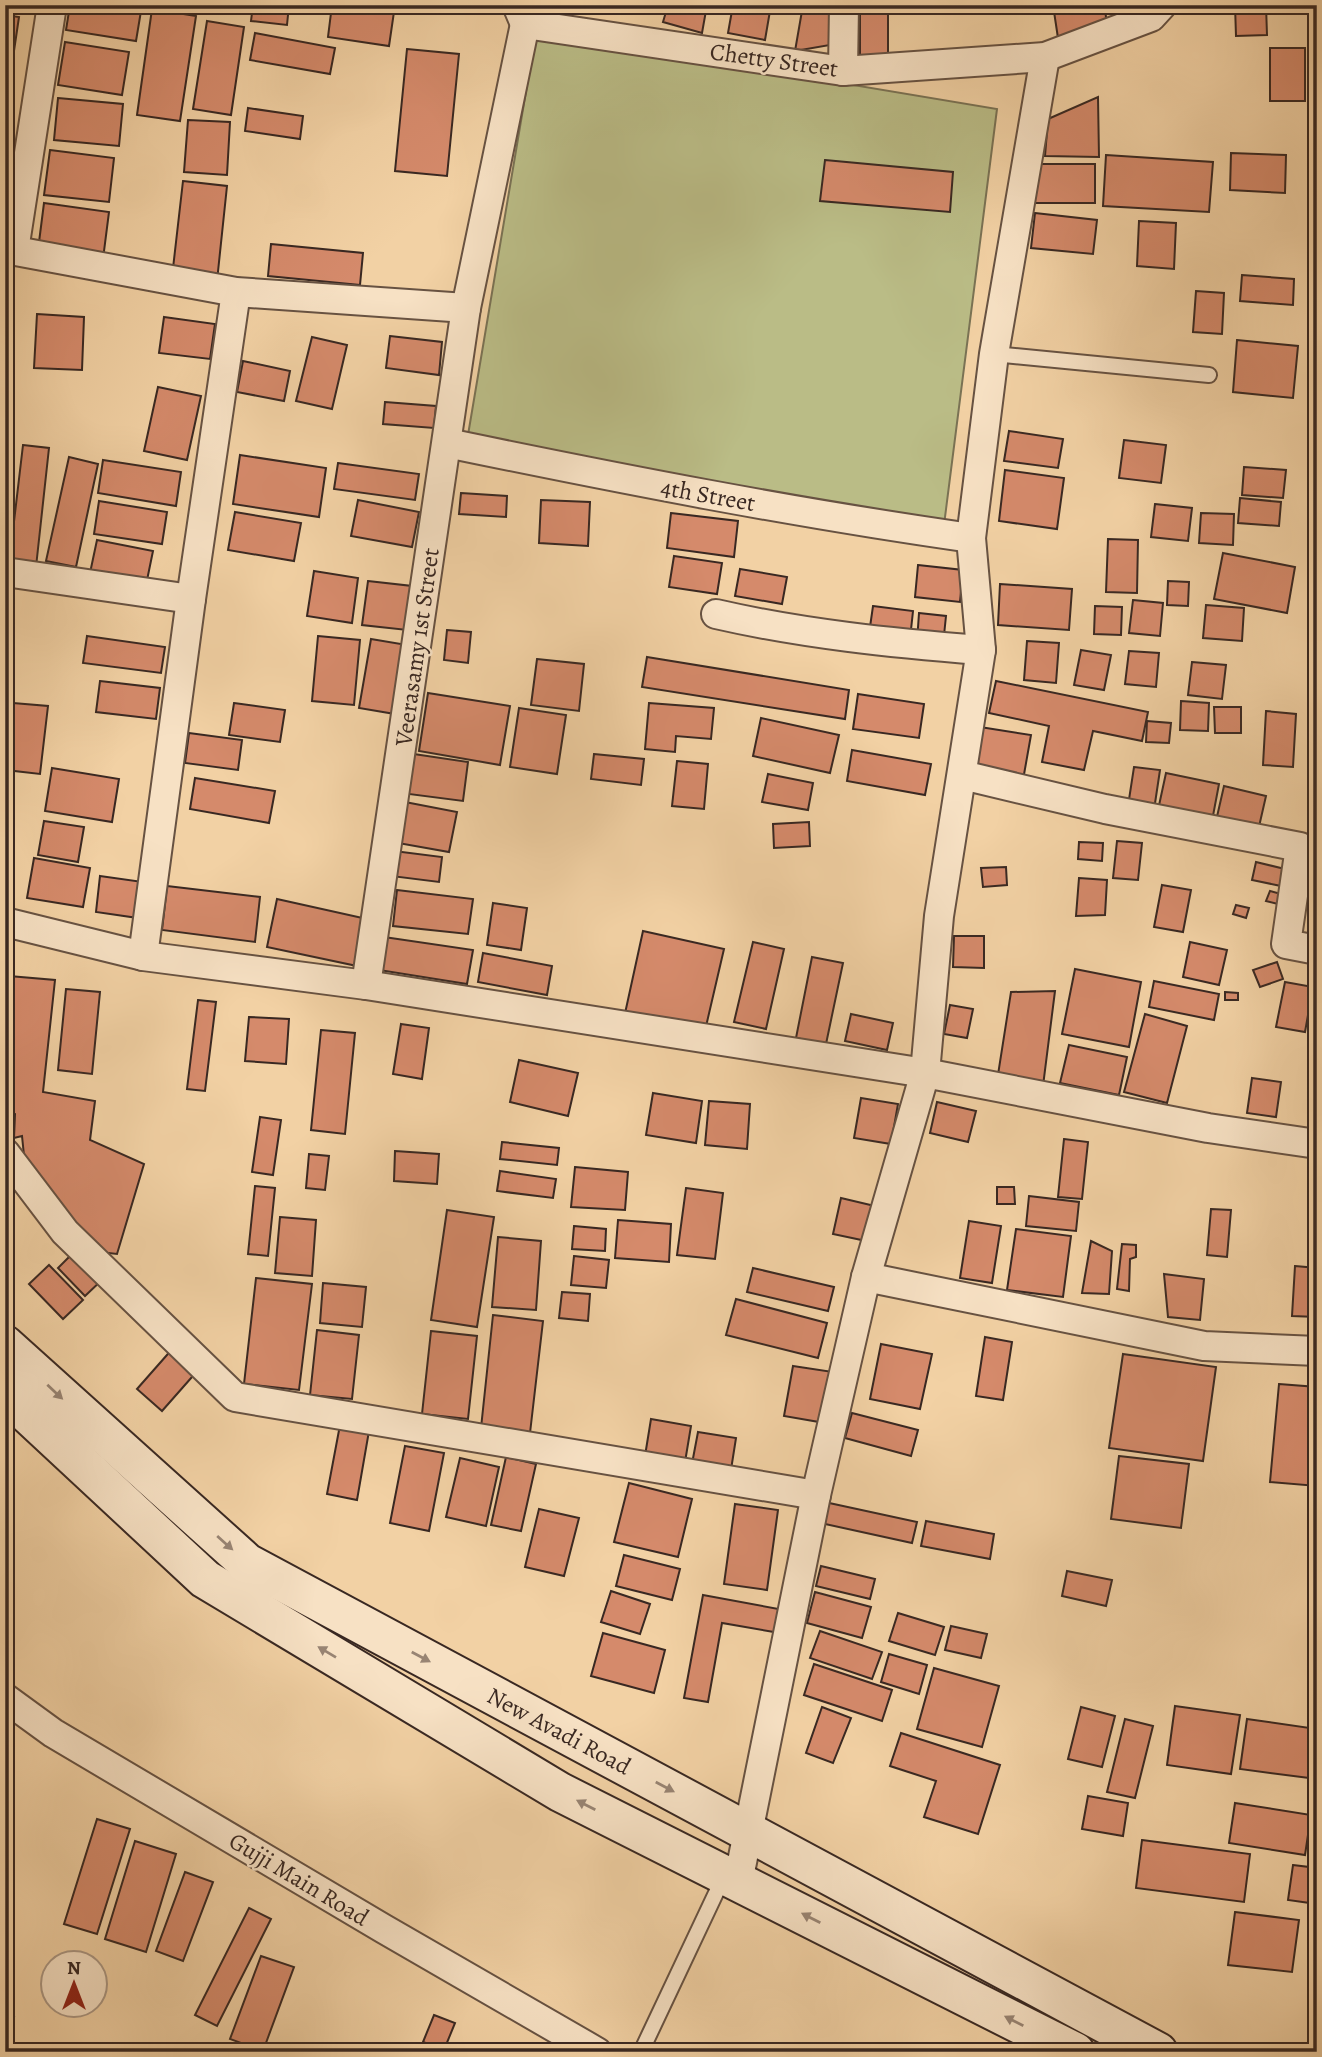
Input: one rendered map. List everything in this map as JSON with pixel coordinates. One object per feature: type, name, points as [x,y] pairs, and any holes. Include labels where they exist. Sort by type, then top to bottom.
[{"type":"main road","name":"New Avadi Road","points":[[5,1345],[247,1563],[1158,2052]]},
{"type":"main road","name":"New Avadi Road","points":[[5,1393],[205,1579],[561,1792],[1075,2052]]},
{"type":"street","points":[[52,5],[10,250],[236,292],[466,308]]},
{"type":"street","points":[[844,5],[844,71]]},
{"type":"street","name":"Chetty Street","points":[[521,15],[844,71],[1045,57],[1151,17],[1162,5]]},
{"type":"street","name":"Veerasamy 1st Street","points":[[366,985],[466,308],[521,15]]},
{"type":"street","points":[[732,1878],[750,1833],[816,1495],[866,1277],[925,1073],[939,916],[981,650],[971,538],[994,354],[1045,57]]},
{"type":"street","points":[[143,956],[236,292]]},
{"type":"street","name":"4th Street","points":[[447,443],[616,478],[887,526],[971,538]]},
{"type":"street","points":[[5,572],[191,599]]},
{"type":"street","points":[[716,614],[887,643],[981,650]]},
{"type":"street","points":[[962,775],[1105,809],[1300,847],[1286,944],[1317,950]]},
{"type":"street","points":[[5,922],[143,956],[366,985],[925,1073],[1208,1128],[1317,1144]]},
{"type":"street","points":[[5,1153],[65,1232],[235,1396],[816,1495]]},
{"type":"street","points":[[866,1277],[1204,1346],[1317,1351]]},
{"type":"street","name":"Gujji Main Road","points":[[5,1698],[53,1733],[597,2052]]},
{"type":"lane","points":[[994,354],[1209,375]]},
{"type":"lane","points":[[640,2052],[732,1878]]},
{"type":"green space","points":[[536,32],[997,109],[944,525],[468,435]]},
{"type":"building","points":[[70,5],[142,5],[136,41],[66,30]]},
{"type":"building","points":[[253,5],[289,5],[287,25],[251,21]]},
{"type":"building","points":[[332,5],[395,5],[389,46],[328,37]]},
{"type":"building","points":[[668,5],[707,5],[702,33],[663,22]]},
{"type":"building","points":[[733,5],[771,5],[765,40],[728,33]]},
{"type":"building","points":[[803,5],[830,5],[830,45],[795,51]]},
{"type":"building","points":[[860,5],[888,5],[888,56],[860,56]]},
{"type":"building","points":[[1053,5],[1138,5],[1105,10],[1108,31],[1058,38]]},
{"type":"building","points":[[1235,5],[1266,5],[1267,35],[1236,36]]},
{"type":"building","points":[[152,9],[196,16],[180,121],[137,115]]},
{"type":"building","points":[[5,15],[19,17],[10,78],[5,78]]},
{"type":"building","points":[[207,21],[244,27],[231,115],[193,109]]},
{"type":"building","points":[[255,33],[335,48],[330,74],[250,60]]},
{"type":"building","points":[[65,42],[129,52],[122,95],[58,85]]},
{"type":"building","points":[[1270,48],[1305,48],[1305,101],[1270,101]]},
{"type":"building","points":[[407,49],[459,54],[447,176],[395,171]]},
{"type":"building","points":[[1098,97],[1099,157],[1045,156],[1048,119]]},
{"type":"building","points":[[58,98],[123,104],[119,146],[54,140]]},
{"type":"building","points":[[248,108],[303,116],[300,139],[245,131]]},
{"type":"building","points":[[188,120],[230,122],[227,175],[184,172]]},
{"type":"building","points":[[50,150],[114,158],[109,202],[44,195]]},
{"type":"building","points":[[1231,153],[1286,155],[1285,193],[1230,190]]},
{"type":"building","points":[[1106,155],[1213,162],[1209,212],[1103,206]]},
{"type":"building","points":[[825,160],[953,172],[950,212],[820,201]]},
{"type":"building","points":[[1035,164],[1095,164],[1095,203],[1035,203]]},
{"type":"building","points":[[183,181],[227,186],[217,281],[172,277]]},
{"type":"building","points":[[44,203],[109,212],[103,259],[38,250]]},
{"type":"building","points":[[1035,213],[1097,220],[1093,254],[1031,248]]},
{"type":"building","points":[[1139,221],[1176,223],[1174,269],[1137,266]]},
{"type":"building","points":[[271,244],[363,253],[360,285],[268,276]]},
{"type":"building","points":[[1242,275],[1294,279],[1293,305],[1240,301]]},
{"type":"building","points":[[1196,291],[1224,293],[1222,334],[1193,332]]},
{"type":"building","points":[[37,314],[84,317],[82,370],[34,368]]},
{"type":"building","points":[[164,317],[215,324],[210,359],[159,353]]},
{"type":"building","points":[[390,336],[442,342],[439,375],[386,368]]},
{"type":"building","points":[[312,337],[347,345],[332,409],[296,401]]},
{"type":"building","points":[[1237,340],[1298,346],[1293,398],[1233,392]]},
{"type":"building","points":[[243,361],[290,371],[284,401],[237,392]]},
{"type":"building","points":[[158,387],[201,396],[187,460],[144,451]]},
{"type":"building","points":[[385,402],[436,406],[434,428],[383,424]]},
{"type":"building","points":[[1009,431],[1063,439],[1058,468],[1004,461]]},
{"type":"building","points":[[1124,440],[1166,445],[1161,483],[1119,478]]},
{"type":"building","points":[[23,445],[49,448],[36,567],[9,564]]},
{"type":"building","points":[[240,455],[326,468],[319,517],[233,504]]},
{"type":"building","points":[[69,457],[98,464],[76,567],[46,561]]},
{"type":"building","points":[[103,460],[181,472],[176,506],[98,493]]},
{"type":"building","points":[[338,463],[419,474],[415,500],[334,489]]},
{"type":"building","points":[[1244,467],[1286,470],[1283,498],[1242,495]]},
{"type":"building","points":[[1005,470],[1064,478],[1057,529],[999,521]]},
{"type":"building","points":[[461,493],[507,496],[506,517],[459,514]]},
{"type":"building","points":[[1240,498],[1281,502],[1279,526],[1238,523]]},
{"type":"building","points":[[358,500],[419,512],[412,547],[351,536]]},
{"type":"building","points":[[541,500],[590,502],[588,546],[539,543]]},
{"type":"building","points":[[99,501],[167,512],[162,544],[94,534]]},
{"type":"building","points":[[1155,504],[1192,508],[1188,541],[1151,537]]},
{"type":"building","points":[[235,512],[301,523],[294,561],[228,550]]},
{"type":"building","points":[[671,513],[738,521],[734,557],[667,548]]},
{"type":"building","points":[[1201,513],[1234,514],[1233,545],[1199,543]]},
{"type":"building","points":[[1108,539],[1138,540],[1137,593],[1106,592]]},
{"type":"building","points":[[97,540],[153,551],[146,585],[90,573]]},
{"type":"building","points":[[1223,553],[1295,567],[1287,613],[1214,599]]},
{"type":"building","points":[[674,556],[722,563],[717,594],[669,587]]},
{"type":"building","points":[[918,565],[963,570],[960,602],[915,597]]},
{"type":"building","points":[[740,569],[787,577],[782,604],[735,596]]},
{"type":"building","points":[[314,571],[358,578],[352,623],[307,616]]},
{"type":"building","points":[[368,581],[412,586],[407,630],[362,625]]},
{"type":"building","points":[[1168,581],[1189,582],[1188,606],[1167,605]]},
{"type":"building","points":[[1000,584],[1072,589],[1069,630],[998,625]]},
{"type":"building","points":[[1133,600],[1163,603],[1160,636],[1129,633]]},
{"type":"building","points":[[5,602],[9,603],[5,673]]},
{"type":"building","points":[[1206,605],[1244,608],[1242,641],[1203,638]]},
{"type":"building","points":[[873,606],[913,611],[910,639],[869,634]]},
{"type":"building","points":[[1095,606],[1122,607],[1121,635],[1094,634]]},
{"type":"building","points":[[919,613],[946,616],[943,645],[917,642]]},
{"type":"building","points":[[447,630],[471,632],[468,663],[444,660]]},
{"type":"building","points":[[87,636],[165,647],[161,673],[83,663]]},
{"type":"building","points":[[318,636],[360,640],[354,705],[312,701]]},
{"type":"building","points":[[371,639],[407,645],[395,714],[359,708]]},
{"type":"building","points":[[1027,641],[1059,643],[1056,683],[1024,680]]},
{"type":"building","points":[[1081,650],[1111,655],[1104,690],[1074,685]]},
{"type":"building","points":[[1129,651],[1159,653],[1156,687],[1125,684]]},
{"type":"building","points":[[647,657],[849,690],[845,719],[642,687]]},
{"type":"building","points":[[537,659],[584,664],[579,711],[531,705]]},
{"type":"building","points":[[1192,662],[1226,665],[1222,699],[1188,695]]},
{"type":"building","points":[[100,681],[160,688],[156,719],[96,712]]},
{"type":"building","points":[[996,681],[1148,712],[1142,741],[1093,731],[1084,770],[1042,762],[1049,726],[989,713]]},
{"type":"building","points":[[428,693],[510,706],[500,765],[419,751]]},
{"type":"building","points":[[858,694],[924,704],[919,738],[853,729]]},
{"type":"building","points":[[1181,701],[1209,703],[1208,731],[1180,730]]},
{"type":"building","points":[[13,703],[48,706],[40,774],[6,770]]},
{"type":"building","points":[[234,703],[285,710],[280,742],[229,735]]},
{"type":"building","points":[[649,703],[714,708],[711,739],[676,736],[675,752],[645,749]]},
{"type":"building","points":[[1214,707],[1241,707],[1241,733],[1215,733]]},
{"type":"building","points":[[519,708],[566,715],[557,774],[510,767]]},
{"type":"building","points":[[1266,711],[1296,714],[1293,767],[1263,765]]},
{"type":"building","points":[[761,718],[839,735],[830,773],[753,756]]},
{"type":"building","points":[[1147,721],[1171,723],[1169,743],[1146,742]]},
{"type":"building","points":[[980,727],[1031,735],[1023,780],[973,772]]},
{"type":"building","points":[[189,733],[242,740],[238,770],[185,763]]},
{"type":"building","points":[[852,750],[931,764],[925,795],[847,781]]},
{"type":"building","points":[[407,753],[468,762],[463,801],[401,793]]},
{"type":"building","points":[[594,754],[644,759],[641,785],[591,779]]},
{"type":"building","points":[[677,761],[708,764],[704,809],[672,806]]},
{"type":"building","points":[[1134,767],[1160,770],[1154,810],[1128,806]]},
{"type":"building","points":[[52,768],[119,779],[112,822],[45,811]]},
{"type":"building","points":[[1166,773],[1219,784],[1212,821],[1158,810]]},
{"type":"building","points":[[768,774],[813,783],[808,810],[762,802]]},
{"type":"building","points":[[195,778],[275,791],[269,823],[190,809]]},
{"type":"building","points":[[1224,786],[1266,796],[1258,831],[1216,821]]},
{"type":"building","points":[[405,802],[457,812],[449,852],[398,843]]},
{"type":"building","points":[[44,821],[84,827],[78,862],[38,855]]},
{"type":"building","points":[[809,822],[810,846],[774,848],[773,824]]},
{"type":"building","points":[[1117,841],[1142,843],[1138,880],[1113,878]]},
{"type":"building","points":[[1079,842],[1103,843],[1102,861],[1078,859]]},
{"type":"building","points":[[394,851],[442,857],[439,882],[391,876]]},
{"type":"building","points":[[34,858],[90,868],[83,907],[27,898]]},
{"type":"building","points":[[1256,862],[1285,869],[1281,886],[1252,880]]},
{"type":"building","points":[[1006,867],[1007,885],[983,887],[981,868]]},
{"type":"building","points":[[100,876],[143,882],[138,918],[96,912]]},
{"type":"building","points":[[1079,878],[1107,880],[1105,915],[1076,916]]},
{"type":"building","points":[[1162,885],[1191,890],[1183,932],[1154,927]]},
{"type":"building","points":[[167,886],[260,897],[255,942],[162,930]]},
{"type":"building","points":[[397,890],[473,899],[468,934],[393,926]]},
{"type":"building","points":[[1270,891],[1288,896],[1286,906],[1266,901]]},
{"type":"building","points":[[277,899],[367,919],[357,966],[267,947]]},
{"type":"building","points":[[493,903],[527,908],[521,950],[487,945]]},
{"type":"building","points":[[1236,905],[1249,908],[1246,918],[1233,914]]},
{"type":"building","points":[[643,931],[724,949],[704,1035],[624,1018]]},
{"type":"building","points":[[954,936],[984,936],[984,968],[953,967]]},
{"type":"building","points":[[384,937],[473,950],[467,984],[379,970]]},
{"type":"building","points":[[753,942],[784,949],[766,1029],[734,1022]]},
{"type":"building","points":[[1190,942],[1227,950],[1219,985],[1183,977]]},
{"type":"building","points":[[483,953],[552,966],[547,995],[478,982]]},
{"type":"building","points":[[812,957],[843,963],[826,1044],[796,1038]]},
{"type":"building","points":[[1277,962],[1283,979],[1260,987],[1253,970]]},
{"type":"building","points":[[1075,969],[1141,982],[1129,1047],[1062,1034]]},
{"type":"building","points":[[9,976],[55,980],[43,1092],[95,1101],[90,1140],[144,1164],[117,1254],[100,1252],[39,1193],[40,1176],[26,1175],[22,1136],[14,1138],[15,1114],[5,1112],[5,998]]},
{"type":"building","points":[[1154,981],[1219,994],[1214,1020],[1149,1007]]},
{"type":"building","points":[[1285,982],[1313,987],[1305,1032],[1276,1027]]},
{"type":"building","points":[[66,989],[100,992],[92,1074],[58,1070]]},
{"type":"building","points":[[1055,991],[1043,1086],[997,1081],[1011,992]]},
{"type":"building","points":[[1225,992],[1238,993],[1238,1000],[1225,1000]]},
{"type":"building","points":[[198,1000],[216,1002],[205,1091],[187,1089]]},
{"type":"building","points":[[950,1005],[973,1009],[967,1038],[944,1034]]},
{"type":"building","points":[[851,1014],[893,1023],[887,1050],[845,1041]]},
{"type":"building","points":[[1145,1014],[1187,1026],[1167,1103],[1124,1092]]},
{"type":"building","points":[[249,1017],[289,1019],[286,1064],[245,1061]]},
{"type":"building","points":[[401,1024],[429,1028],[422,1079],[393,1074]]},
{"type":"building","points":[[321,1030],[355,1033],[345,1134],[311,1130]]},
{"type":"building","points":[[1069,1045],[1127,1057],[1119,1095],[1060,1083]]},
{"type":"building","points":[[519,1060],[578,1073],[568,1116],[510,1102]]},
{"type":"building","points":[[1252,1078],[1281,1082],[1276,1117],[1247,1113]]},
{"type":"building","points":[[653,1093],[702,1101],[696,1143],[646,1135]]},
{"type":"building","points":[[861,1098],[898,1104],[891,1144],[854,1138]]},
{"type":"building","points":[[709,1101],[750,1104],[747,1149],[705,1145]]},
{"type":"building","points":[[937,1102],[976,1111],[968,1142],[930,1133]]},
{"type":"building","points":[[260,1117],[281,1120],[273,1175],[252,1172]]},
{"type":"building","points":[[1064,1139],[1088,1142],[1082,1199],[1058,1197]]},
{"type":"building","points":[[502,1142],[559,1148],[557,1165],[500,1159]]},
{"type":"building","points":[[395,1151],[439,1154],[437,1184],[394,1181]]},
{"type":"building","points":[[309,1154],[329,1156],[325,1190],[306,1188]]},
{"type":"building","points":[[575,1167],[628,1172],[625,1210],[571,1207]]},
{"type":"building","points":[[500,1171],[556,1179],[553,1198],[497,1191]]},
{"type":"building","points":[[255,1186],[275,1188],[268,1256],[248,1254]]},
{"type":"building","points":[[997,1187],[1014,1187],[1015,1204],[997,1204]]},
{"type":"building","points":[[686,1188],[723,1193],[715,1259],[677,1255]]},
{"type":"building","points":[[1029,1196],[1079,1202],[1076,1231],[1026,1226]]},
{"type":"building","points":[[841,1198],[879,1207],[871,1242],[833,1234]]},
{"type":"building","points":[[1211,1209],[1231,1210],[1227,1257],[1207,1255]]},
{"type":"building","points":[[447,1210],[494,1217],[477,1327],[431,1320]]},
{"type":"building","points":[[280,1217],[316,1220],[312,1276],[275,1273]]},
{"type":"building","points":[[618,1220],[671,1224],[669,1262],[615,1258]]},
{"type":"building","points":[[969,1221],[1001,1226],[992,1283],[960,1278]]},
{"type":"building","points":[[574,1226],[606,1229],[605,1251],[572,1249]]},
{"type":"building","points":[[1016,1229],[1071,1236],[1063,1297],[1007,1290]]},
{"type":"building","points":[[498,1237],[541,1241],[536,1310],[492,1307]]},
{"type":"building","points":[[1091,1241],[1112,1251],[1109,1294],[1082,1293]]},
{"type":"building","points":[[1122,1244],[1136,1245],[1136,1257],[1130,1259],[1129,1291],[1117,1289]]},
{"type":"building","points":[[77,1249],[104,1278],[85,1296],[58,1268]]},
{"type":"building","points":[[574,1256],[609,1260],[606,1288],[571,1285]]},
{"type":"building","points":[[49,1265],[83,1300],[63,1319],[29,1284]]},
{"type":"building","points":[[1295,1266],[1317,1268],[1317,1317],[1292,1316]]},
{"type":"building","points":[[753,1268],[834,1287],[828,1311],[747,1292]]},
{"type":"building","points":[[1164,1274],[1204,1279],[1200,1320],[1168,1317]]},
{"type":"building","points":[[256,1278],[312,1284],[299,1390],[244,1384]]},
{"type":"building","points":[[323,1283],[366,1287],[362,1327],[320,1323]]},
{"type":"building","points":[[562,1292],[590,1294],[588,1321],[559,1318]]},
{"type":"building","points":[[736,1299],[827,1323],[818,1358],[726,1335]]},
{"type":"building","points":[[493,1315],[543,1321],[530,1433],[481,1428]]},
{"type":"building","points":[[317,1330],[359,1335],[352,1399],[310,1395]]},
{"type":"building","points":[[431,1331],[477,1336],[468,1419],[422,1414]]},
{"type":"building","points":[[985,1337],[1012,1342],[1003,1400],[976,1396]]},
{"type":"building","points":[[881,1344],[932,1354],[920,1409],[870,1399]]},
{"type":"building","points":[[174,1347],[199,1369],[162,1411],[137,1389]]},
{"type":"building","points":[[1123,1354],[1216,1367],[1203,1461],[1109,1448]]},
{"type":"building","points":[[793,1366],[833,1372],[825,1423],[784,1416]]},
{"type":"building","points":[[1279,1384],[1317,1387],[1317,1486],[1270,1482]]},
{"type":"building","points":[[852,1413],[918,1430],[911,1456],[845,1438]]},
{"type":"building","points":[[651,1419],[691,1426],[684,1468],[644,1462]]},
{"type":"building","points":[[340,1425],[369,1431],[357,1500],[327,1494]]},
{"type":"building","points":[[698,1432],[736,1438],[730,1476],[691,1469]]},
{"type":"building","points":[[405,1446],[444,1453],[429,1531],[390,1523]]},
{"type":"building","points":[[1119,1456],[1189,1464],[1181,1528],[1111,1519]]},
{"type":"building","points":[[506,1457],[536,1464],[521,1531],[491,1525]]},
{"type":"building","points":[[460,1458],[499,1467],[486,1526],[446,1517]]},
{"type":"building","points":[[629,1483],[692,1499],[678,1557],[614,1542]]},
{"type":"building","points":[[820,1501],[917,1522],[912,1543],[816,1522]]},
{"type":"building","points":[[735,1504],[778,1510],[767,1590],[724,1584]]},
{"type":"building","points":[[539,1509],[579,1518],[564,1576],[525,1567]]},
{"type":"building","points":[[926,1521],[994,1534],[990,1559],[921,1546]]},
{"type":"building","points":[[624,1555],[680,1569],[672,1600],[616,1586]]},
{"type":"building","points":[[821,1566],[875,1579],[870,1599],[816,1586]]},
{"type":"building","points":[[1067,1571],[1112,1580],[1106,1606],[1062,1596]]},
{"type":"building","points":[[611,1591],[650,1604],[640,1634],[601,1622]]},
{"type":"building","points":[[815,1592],[871,1607],[862,1638],[807,1623]]},
{"type":"building","points":[[703,1595],[784,1610],[780,1633],[722,1623],[708,1702],[684,1698]]},
{"type":"building","points":[[898,1613],[944,1627],[935,1655],[889,1641]]},
{"type":"building","points":[[951,1626],[987,1634],[981,1658],[945,1650]]},
{"type":"building","points":[[820,1631],[882,1652],[872,1679],[810,1658]]},
{"type":"building","points":[[603,1633],[665,1650],[654,1693],[591,1676]]},
{"type":"building","points":[[889,1654],[927,1665],[919,1694],[881,1682]]},
{"type":"building","points":[[814,1664],[892,1690],[882,1721],[804,1695]]},
{"type":"building","points":[[934,1668],[999,1686],[982,1747],[917,1729]]},
{"type":"building","points":[[1175,1706],[1240,1715],[1231,1774],[1167,1765]]},
{"type":"building","points":[[822,1707],[851,1718],[833,1763],[806,1753]]},
{"type":"building","points":[[1081,1707],[1115,1716],[1102,1767],[1068,1759]]},
{"type":"building","points":[[1125,1719],[1153,1726],[1135,1798],[1107,1792]]},
{"type":"building","points":[[1247,1719],[1317,1729],[1317,1779],[1240,1769]]},
{"type":"building","points":[[901,1733],[1000,1765],[978,1834],[924,1817],[936,1781],[890,1766]]},
{"type":"building","points":[[1088,1796],[1128,1803],[1123,1836],[1082,1829]]},
{"type":"building","points":[[1235,1803],[1311,1815],[1305,1855],[1229,1843]]},
{"type":"building","points":[[97,1819],[130,1829],[97,1934],[64,1924]]},
{"type":"building","points":[[1142,1840],[1250,1854],[1244,1902],[1136,1888]]},
{"type":"building","points":[[135,1841],[176,1854],[146,1952],[105,1939]]},
{"type":"building","points":[[1293,1865],[1317,1868],[1317,1904],[1288,1900]]},
{"type":"building","points":[[185,1872],[213,1882],[183,1961],[156,1951]]},
{"type":"building","points":[[249,1908],[271,1919],[217,2026],[195,2015]]},
{"type":"building","points":[[1235,1912],[1299,1920],[1292,1972],[1228,1965]]},
{"type":"building","points":[[261,1956],[294,1967],[263,2051],[230,2039]]},
{"type":"building","points":[[434,2015],[455,2023],[444,2050],[423,2042]]},
{"type":"building","points":[[5,2016],[14,2017],[8,2052],[5,2052]]}]
